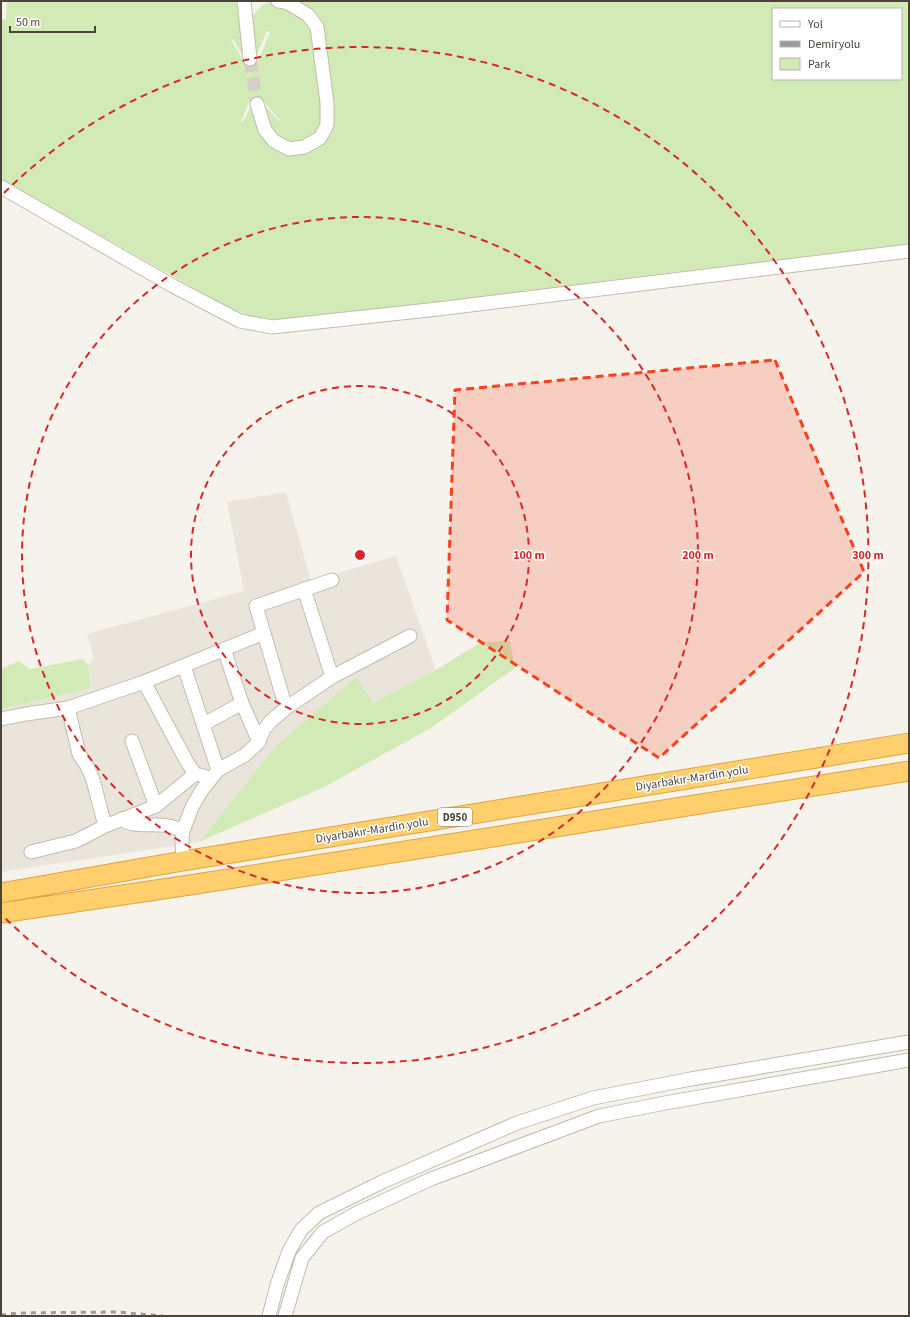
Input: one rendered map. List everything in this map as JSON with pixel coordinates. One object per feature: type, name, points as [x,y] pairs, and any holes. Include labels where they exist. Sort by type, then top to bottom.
[{"type":"highway","name":"Diyarbakır-Mardin yolu","points":[[1,893],[183,861],[909,743]]},
{"type":"highway","name":"D950","points":[[1,913],[198,884],[909,771]]},
{"type":"street","points":[[244,1],[250,59]]},
{"type":"street","points":[[257,104],[265,130],[269,136],[274,141],[290,149],[304,147],[320,138],[327,125],[327,103],[317,27],[308,15],[288,3],[278,1]]},
{"type":"street","points":[[1,187],[179,290],[240,321],[272,328],[909,251]]},
{"type":"street","points":[[286,708],[256,606],[332,580]]},
{"type":"street","points":[[304,589],[332,677]]},
{"type":"street","points":[[1,719],[68,708],[144,682],[264,633]]},
{"type":"street","points":[[183,861],[182,831],[192,807],[215,773],[245,755],[259,742],[263,731],[270,722],[286,708],[332,677],[410,636]]},
{"type":"street","points":[[224,649],[242,703],[259,742]]},
{"type":"street","points":[[184,666],[204,724],[215,773]]},
{"type":"street","points":[[144,682],[195,774]]},
{"type":"street","points":[[204,724],[242,703]]},
{"type":"street","points":[[68,708],[79,754],[87,766],[93,780],[105,826]]},
{"type":"street","points":[[132,741],[156,806]]},
{"type":"street","points":[[31,852],[76,841],[105,826],[156,806],[195,774],[215,773]]},
{"type":"street","points":[[122,819],[128,824],[159,825],[173,827],[182,831]]},
{"type":"street","points":[[269,1316],[277,1285],[289,1251],[301,1230],[319,1213],[382,1182],[517,1123],[593,1098],[691,1079],[909,1042]]},
{"type":"street","points":[[285,1316],[302,1258],[323,1232],[357,1213],[431,1179],[599,1116],[909,1060]]},
{"type":"highlighted area","points":[[775,360],[864,572],[659,758],[447,620],[455,390]]},
{"type":"shaded area","points":[[286,492],[311,581],[396,556],[436,670],[373,703],[356,678],[275,747],[199,842],[1,872],[1,709],[91,688],[88,665],[94,659],[87,634],[244,591],[227,502]]},
{"type":"green space","points":[[7,1],[239,1],[246,61],[233,39],[231,40],[246,65],[257,64],[270,32],[267,31],[256,56],[251,27],[252,16],[262,5],[269,2],[291,8],[308,19],[314,31],[323,110],[320,131],[316,137],[303,143],[289,144],[276,139],[267,127],[263,104],[279,121],[280,120],[260,98],[251,98],[241,121],[243,122],[253,102],[259,128],[267,139],[285,149],[296,151],[306,150],[315,146],[323,139],[328,130],[330,121],[330,96],[322,30],[317,20],[310,12],[291,1],[909,1],[909,244],[634,277],[395,309],[283,320],[254,318],[222,304],[1,179],[1,19],[6,19]]},
{"type":"green space","points":[[510,641],[515,668],[431,728],[326,786],[199,842],[275,747],[356,677],[373,703],[436,670],[481,642]]},
{"type":"green space","points":[[83,659],[88,665],[91,688],[1,709],[1,669],[19,661],[29,669]]},
{"type":"tunnel","points":[[250,59],[257,104]]},
{"type":"railway","points":[[1,1315],[17,1313],[117,1312],[163,1316]]}]
